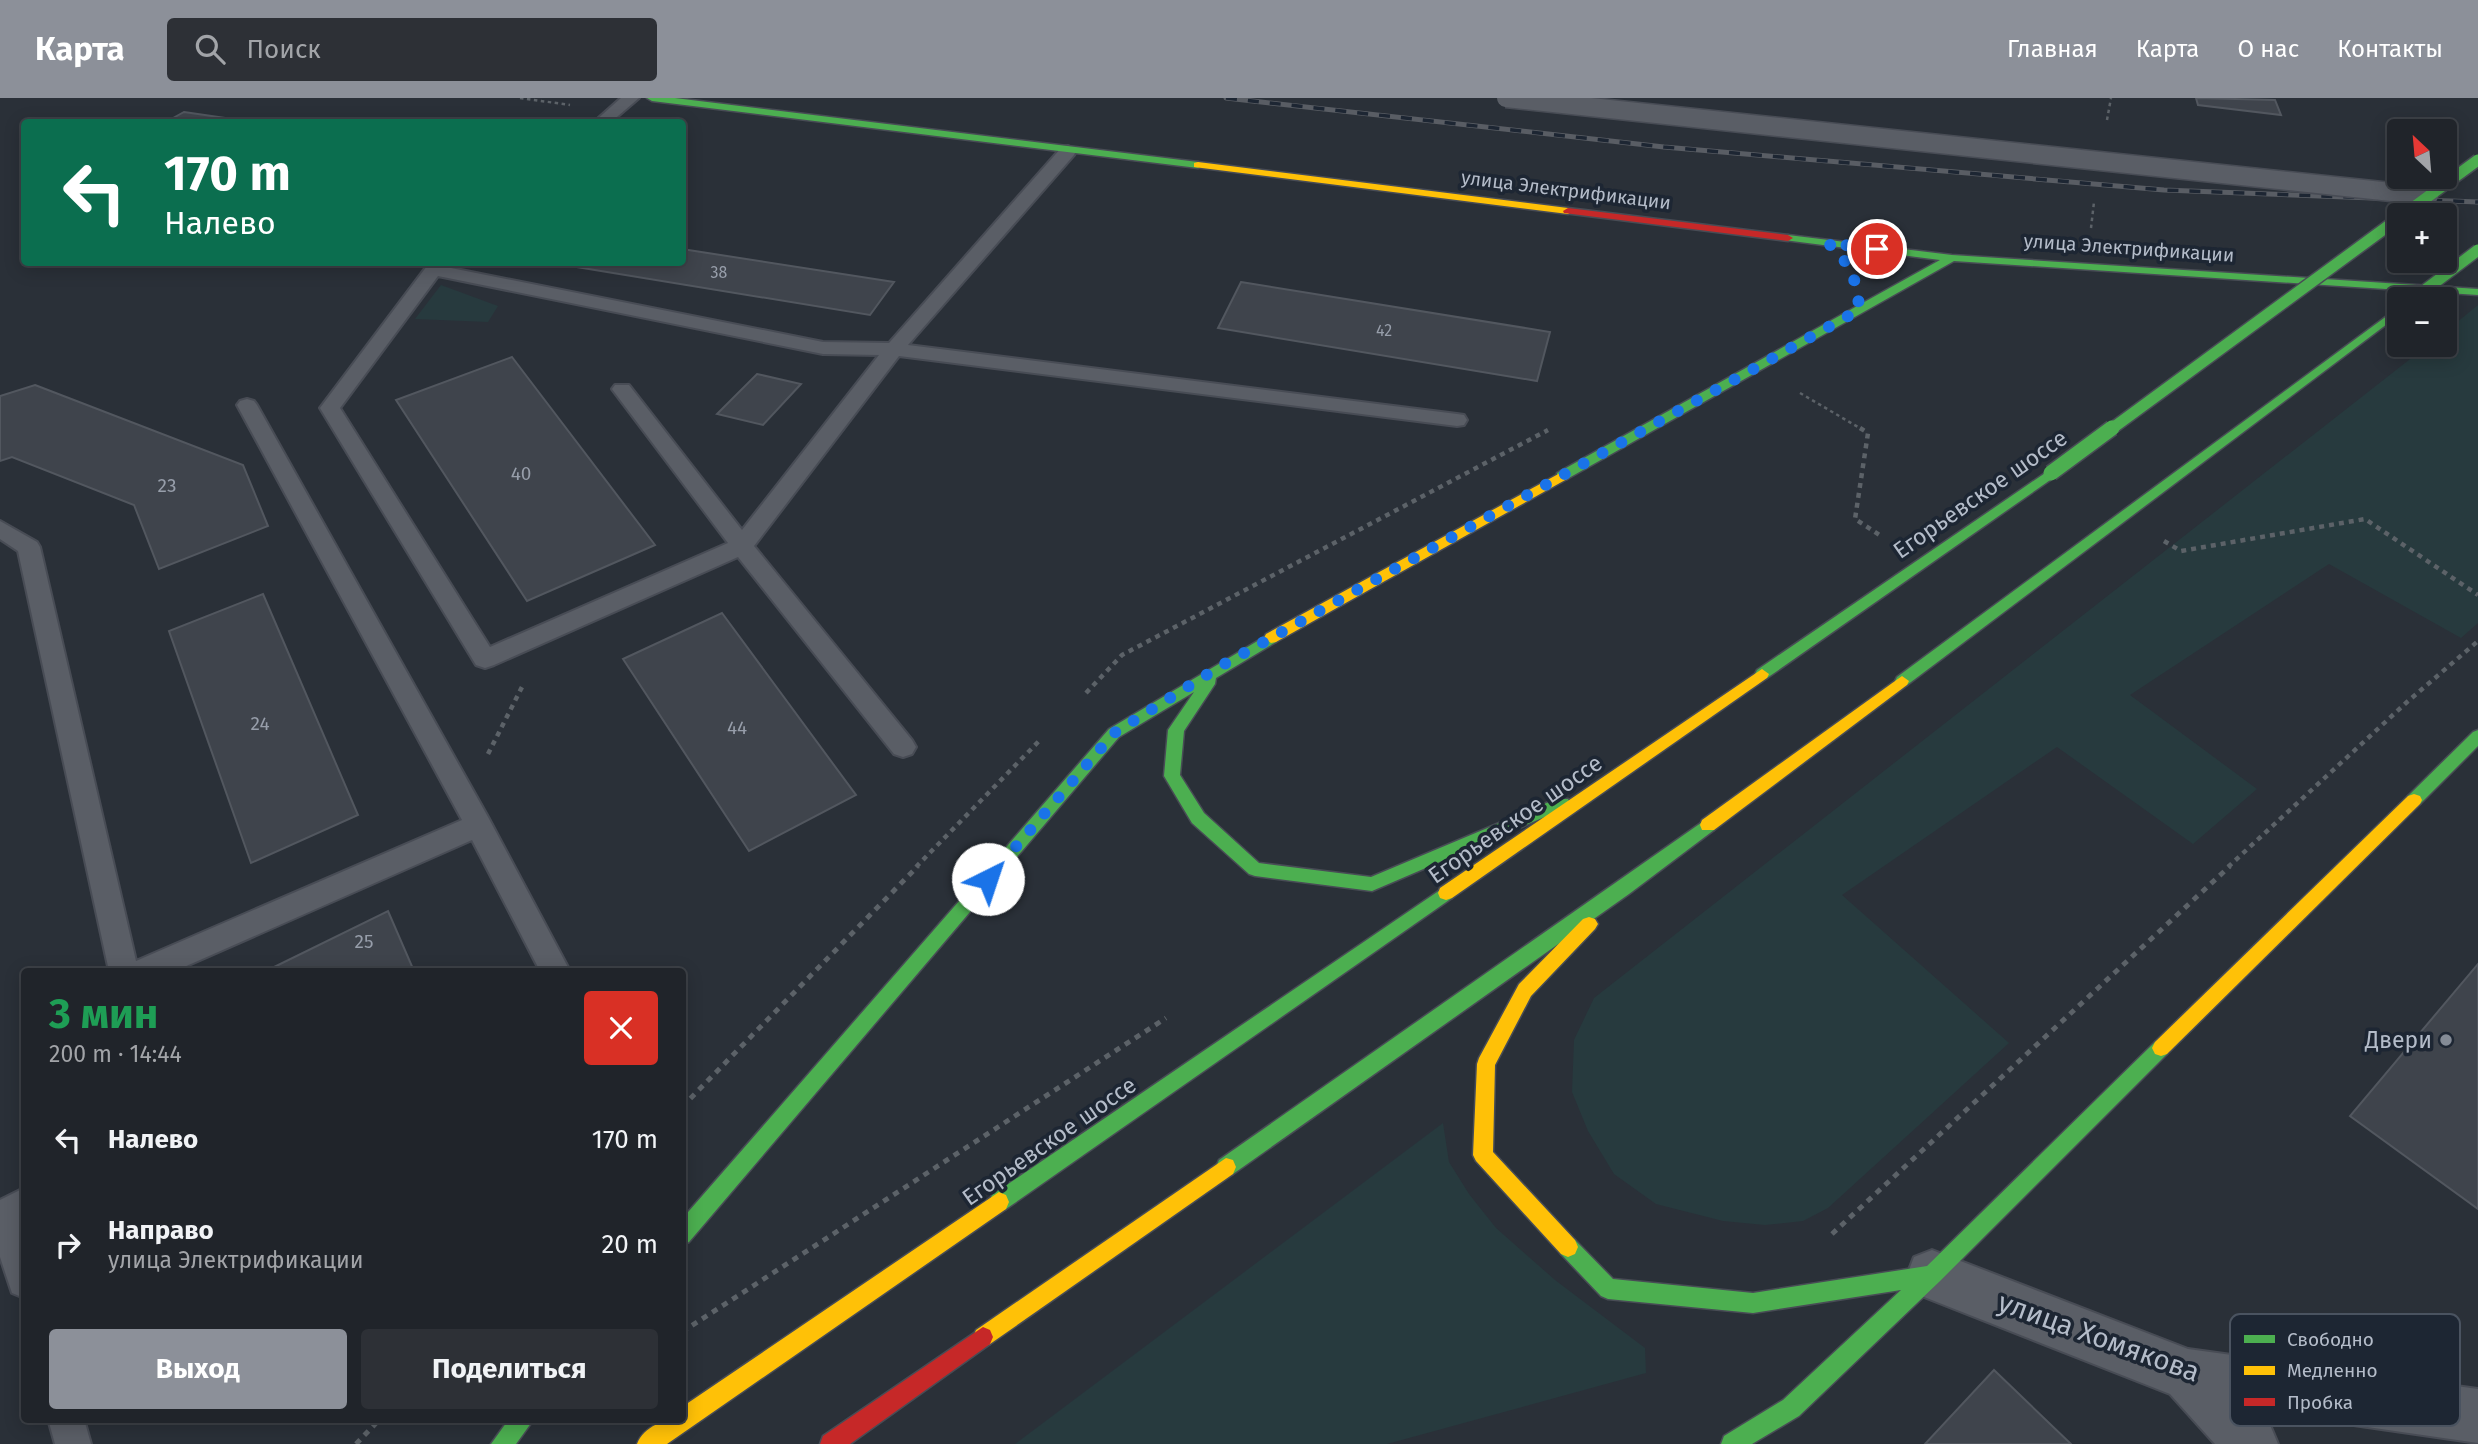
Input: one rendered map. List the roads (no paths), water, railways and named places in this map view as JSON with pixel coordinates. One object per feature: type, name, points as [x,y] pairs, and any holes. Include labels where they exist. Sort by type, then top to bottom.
[{"type":"main road","name":"улица Электрификации","points":[[652,98],[1952,258],[2478,292]]},
{"type":"main road","name":"Егорьевское шоссе","points":[[2420,203],[2478,160]]},
{"type":"main road","name":"Егорьевское шоссе","points":[[686,1418],[1605,784],[2050,473],[2387,227]]},
{"type":"main road","points":[[1828,243],[1847,264]]},
{"type":"main road","points":[[2429,287],[2478,250]]},
{"type":"main road","points":[[686,1229],[1114,733],[1219,667],[1952,258]]},
{"type":"main road","points":[[1858,289],[1859,310]]},
{"type":"main road","points":[[831,1444],[1623,889],[2387,319]]},
{"type":"main road","points":[[1219,667],[1177,730],[1172,776],[1198,818],[1255,869],[1372,884],[1605,784]]},
{"type":"main road","points":[[1732,1444],[1791,1408],[1932,1275],[2478,736]]},
{"type":"main road","points":[[1623,889],[1525,990],[1486,1064],[1483,1155],[1608,1289],[1753,1303],[1932,1275]]},
{"type":"main road","points":[[502,1444],[520,1423]]},
{"type":"main road","name":"Егорьевское шоссе","points":[[648,1444],[678,1423]]},
{"type":"street","name":"улица Хомякова","points":[[1932,1275],[2188,1375],[2230,1381]]},
{"type":"street","points":[[2188,1375],[2230,1421]]},
{"type":"street","name":"улица Хомякова","points":[[2460,1413],[2478,1416]]},
{"type":"street","points":[[2235,1426],[2251,1444]]},
{"type":"lane","points":[[606,119],[631,98]]},
{"type":"lane","points":[[1506,98],[2429,196]]},
{"type":"lane","points":[[1068,151],[894,349],[742,546],[485,659],[330,408],[437,266],[823,348],[894,349],[1457,420]]},
{"type":"lane","points":[[622,389],[742,546],[903,747]]},
{"type":"lane","points":[[247,405],[553,968]]},
{"type":"lane","points":[[0,529],[30,547],[123,968]]},
{"type":"lane","points":[[151,968],[471,814]]},
{"type":"lane","points":[[10,1212],[21,1266]]},
{"type":"lane","points":[[67,1423],[73,1444]]},
{"type":"railway","points":[[1226,98],[1664,147],[2164,190],[2478,202]]},
{"type":"place","name":"Двери","points":[[2446,1040]]}]
